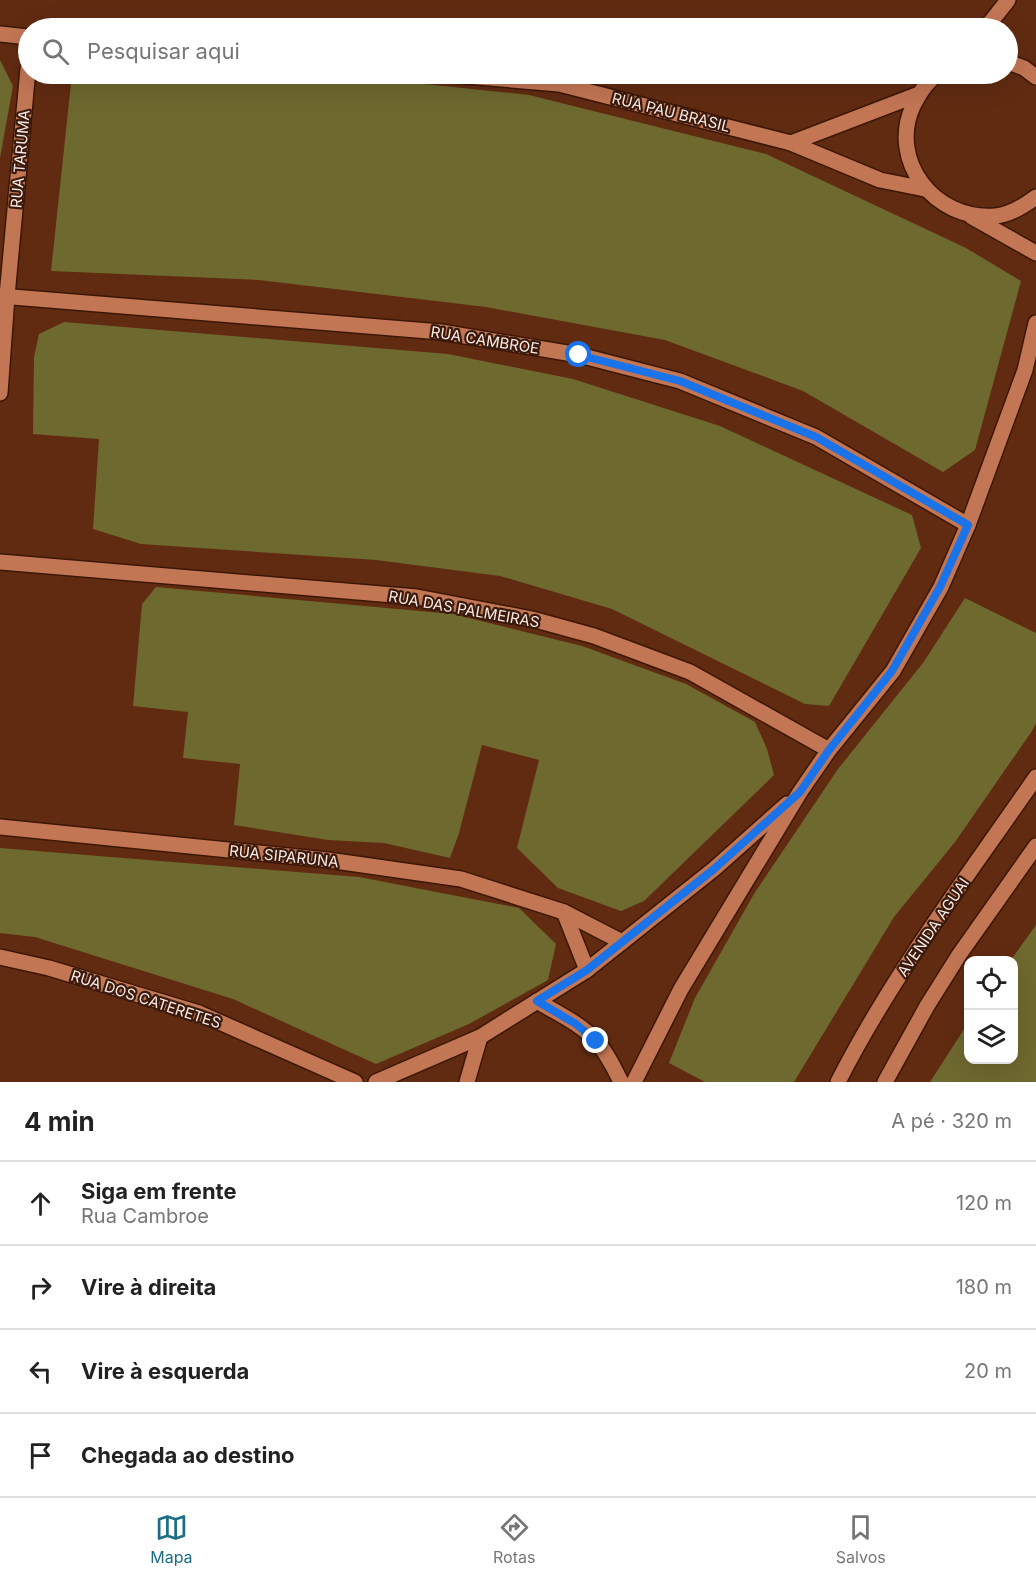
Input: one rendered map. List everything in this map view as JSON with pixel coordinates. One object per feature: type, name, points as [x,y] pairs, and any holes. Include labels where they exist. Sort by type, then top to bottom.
[{"type":"street","points":[[994,18],[1008,0]]},
{"type":"street","points":[[0,34],[18,36]]},
{"type":"street","points":[[1018,66],[1036,77]]},
{"type":"street","name":"RUA TARUMA","points":[[0,393],[3,296],[26,84]]},
{"type":"street","name":"RUA PAU BRASIL","points":[[559,84],[790,143],[880,180],[925,189]]},
{"type":"street","points":[[790,143],[918,94],[928,84]]},
{"type":"street","points":[[918,94],[909,115],[906,139],[910,161],[925,189],[942,204],[970,215],[1036,253]]},
{"type":"street","points":[[970,215],[996,216],[1021,208],[1036,197]]},
{"type":"street","name":"RUA CAMBROE","points":[[3,296],[441,332],[579,355],[680,381],[816,437],[968,525]]},
{"type":"street","points":[[634,1082],[681,989],[800,792],[829,750],[892,671],[940,587],[968,525],[1025,370],[1036,322]]},
{"type":"street","name":"RUA DAS PALMEIRAS","points":[[0,562],[417,597],[532,619],[594,636],[690,672],[829,750]]},
{"type":"street","name":"AVENIDA AGUAI","points":[[838,1082],[856,1047],[914,954],[1036,777]]},
{"type":"street","points":[[376,1082],[480,1037],[587,970],[714,869],[800,792]]},
{"type":"street","name":"RUA SIPARUNA","points":[[0,827],[328,860],[461,879],[564,912],[622,942]]},
{"type":"street","points":[[885,1082],[927,1006],[1036,846]]},
{"type":"street","points":[[564,912],[587,970]]},
{"type":"street","name":"RUA DOS CATERETES","points":[[0,957],[49,968],[199,1013],[355,1082]]},
{"type":"street","points":[[537,1001],[576,1024],[596,1041],[621,1082]]},
{"type":"street","points":[[467,1082],[480,1037]]},
{"type":"shaded area","points":[[0,60],[13,86],[0,158]]},
{"type":"shaded area","points":[[71,84],[424,84],[529,95],[766,154],[966,248],[1021,281],[975,450],[943,472],[803,391],[665,340],[486,307],[259,280],[51,271]]},
{"type":"shaded area","points":[[64,322],[448,354],[573,379],[720,426],[912,515],[921,548],[829,706],[805,704],[612,609],[500,576],[376,560],[141,544],[93,529],[99,439],[33,434],[34,357],[39,334]]},
{"type":"shaded area","points":[[156,587],[453,614],[582,646],[686,684],[755,722],[767,749],[774,775],[644,901],[621,911],[558,888],[517,848],[539,760],[482,745],[459,833],[450,858],[384,843],[328,840],[234,825],[240,764],[183,758],[188,712],[133,706],[142,604]]},
{"type":"shaded area","points":[[965,598],[1036,633],[1036,723],[1032,731],[955,842],[894,917],[794,1082],[705,1082],[669,1063],[695,998],[754,894],[838,769],[923,663]]},
{"type":"shaded area","points":[[0,848],[359,877],[519,908],[556,944],[548,980],[469,1024],[376,1064],[233,999],[35,937],[0,933]]},
{"type":"shaded area","points":[[1036,925],[1036,1082],[930,1082],[964,1029],[964,1064],[1018,1064],[1018,956],[1014,956]]},
{"type":"route","points":[[579,355],[680,381],[816,437],[968,525],[940,587],[892,671],[829,750],[800,792],[714,869],[587,970],[537,1001],[576,1024],[596,1041]]}]
